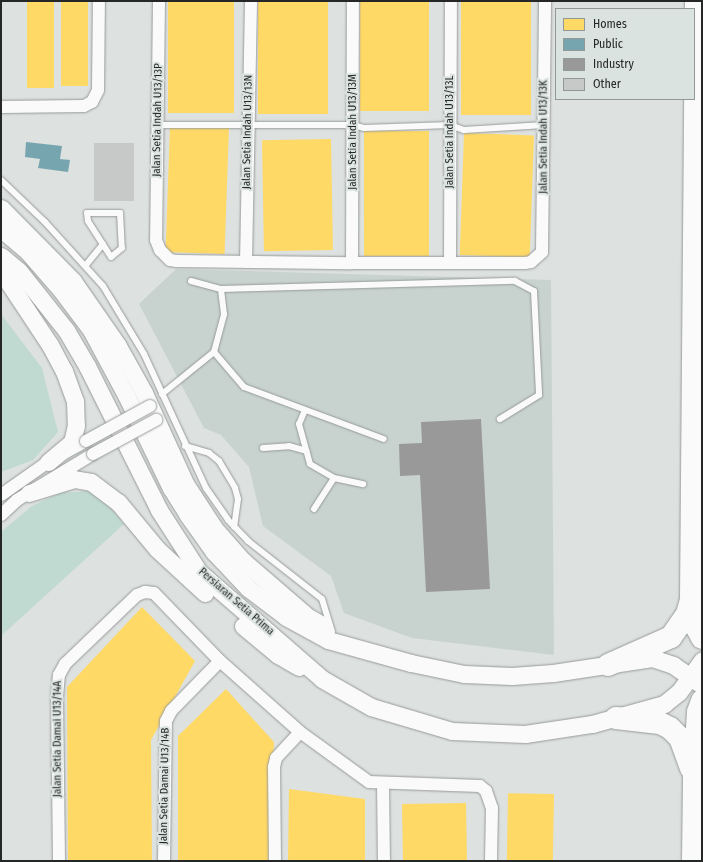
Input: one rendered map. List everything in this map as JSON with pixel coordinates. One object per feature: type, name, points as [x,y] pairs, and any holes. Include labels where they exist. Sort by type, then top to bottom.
[{"type":"highway","points":[[697,1],[702,47]]},
{"type":"highway","points":[[697,1],[691,600],[697,628],[702,638]]},
{"type":"highway","points":[[608,665],[671,637],[687,614],[691,600]]},
{"type":"highway","points":[[693,861],[694,777],[698,712],[702,701]]},
{"type":"highway","points":[[616,718],[660,723],[670,728],[680,738],[694,777]]},
{"type":"street","points":[[1,107],[84,106],[92,102],[98,90],[99,1]]},
{"type":"street","name":"Jalan Setia Indah U13/13P","points":[[159,1],[156,240],[160,250],[170,260],[246,262]]},
{"type":"street","name":"Jalan Setia Indah U13/13N","points":[[246,262],[251,1]]},
{"type":"street","name":"Jalan Setia Indah U13/13M","points":[[352,263],[353,1]]},
{"type":"street","name":"Jalan Setia Indah U13/13L","points":[[450,263],[451,1]]},
{"type":"street","name":"Jalan Setia Indah U13/13K","points":[[450,263],[525,263],[537,257],[544,246],[545,1]]},
{"type":"street","points":[[1,208],[73,281],[118,346],[153,413],[186,484],[214,528],[243,561],[308,617],[359,649]]},
{"type":"street","name":"Persiaran Setia Prima","points":[[1,228],[28,252],[52,279],[90,330],[116,374],[171,488],[214,552],[248,588],[286,617],[328,640],[411,663],[464,674],[512,676],[553,673],[652,658],[673,665],[696,681]]},
{"type":"street","name":"Persiaran Setia Prima","points":[[1,256],[18,271],[66,330],[87,366],[159,510],[199,572],[322,679],[371,707],[452,731],[525,734],[592,724],[664,704],[696,681],[702,660]]},
{"type":"street","points":[[246,262],[450,263]]},
{"type":"street","points":[[1,271],[50,345],[64,371],[75,401],[76,425],[72,442],[48,462],[1,495]]},
{"type":"street","points":[[48,462],[86,441],[153,413]]},
{"type":"street","points":[[1,515],[29,493],[93,454],[153,413]]},
{"type":"street","points":[[29,493],[74,479],[91,482],[118,502],[157,549],[228,614],[278,655],[322,679]]},
{"type":"street","name":"Jalan Setia Damai U13/14A","points":[[59,861],[57,697],[59,675],[65,664],[137,595],[145,592],[154,593],[220,661]]},
{"type":"street","points":[[220,661],[300,732],[369,782],[480,786],[486,791],[492,808],[491,861]]},
{"type":"street","name":"Jalan Setia Damai U13/14B","points":[[164,861],[166,721],[171,711],[220,661]]},
{"type":"street","points":[[275,861],[274,767],[276,758],[300,732]]},
{"type":"street","points":[[383,783],[384,861]]},
{"type":"lane","points":[[158,125],[353,124],[364,128],[450,125],[464,130],[544,124]]},
{"type":"lane","points":[[1,180],[45,222],[86,265],[128,326],[206,488],[234,526],[276,565],[322,599],[332,631]]},
{"type":"lane","points":[[87,213],[120,213],[122,248],[111,257],[103,244],[88,221],[87,213]]},
{"type":"lane","points":[[86,265],[103,244]]},
{"type":"lane","points":[[191,281],[205,283],[221,289],[515,281],[534,291],[539,395],[500,419]]},
{"type":"lane","points":[[162,394],[214,352],[224,314],[221,289]]},
{"type":"lane","points":[[214,352],[244,387],[384,439]]},
{"type":"lane","points":[[305,410],[298,424],[310,464],[334,478],[363,484]]},
{"type":"lane","points":[[185,446],[209,453],[219,462],[227,474],[238,499],[234,526]]},
{"type":"lane","points":[[263,448],[289,446],[306,451]]},
{"type":"lane","points":[[314,508],[334,478]]},
{"type":"shaded area","points":[[176,269],[551,280],[554,655],[412,638],[344,613],[331,576],[263,526],[249,467],[221,435],[204,428],[139,304]]},
{"type":"green space","points":[[1,314],[42,368],[58,432],[33,460],[1,472]]},
{"type":"green space","points":[[89,491],[108,505],[124,524],[1,636],[1,532],[32,506],[60,493]]},
{"type":"building: Homes","points":[[27,1],[54,1],[54,88],[27,88]]},
{"type":"building: Homes","points":[[61,1],[88,1],[88,86],[61,86]]},
{"type":"building: Homes","points":[[168,1],[234,1],[234,113],[168,113]]},
{"type":"building: Homes","points":[[258,1],[328,1],[328,114],[258,114]]},
{"type":"building: Homes","points":[[360,1],[429,1],[429,111],[360,111]]},
{"type":"building: Homes","points":[[461,1],[531,1],[531,115],[461,115]]},
{"type":"building: Homes","points":[[170,126],[229,128],[225,254],[166,252]]},
{"type":"building: Homes","points":[[364,131],[429,131],[429,256],[364,256]]},
{"type":"building: Homes","points":[[464,133],[534,135],[530,257],[460,255]]},
{"type":"building: Homes","points":[[331,139],[333,250],[264,251],[262,140]]},
{"type":"building: Homes","points":[[142,607],[195,661],[151,740],[152,861],[68,861],[67,687]]},
{"type":"building: Homes","points":[[226,689],[274,742],[268,861],[178,861],[178,736]]},
{"type":"building: Homes","points":[[289,789],[365,799],[365,861],[288,861]]},
{"type":"building: Homes","points":[[508,793],[554,794],[553,861],[507,860]]},
{"type":"building: Homes","points":[[466,803],[467,861],[403,861],[402,804]]},
{"type":"building: Public","points":[[26,142],[62,146],[60,159],[70,160],[68,172],[38,168],[40,159],[25,157]]},
{"type":"building: Industry","points":[[481,419],[490,589],[426,592],[420,475],[400,476],[399,444],[422,443],[421,422]]},
{"type":"building: Other","points":[[94,143],[134,143],[134,201],[94,201]]}]
